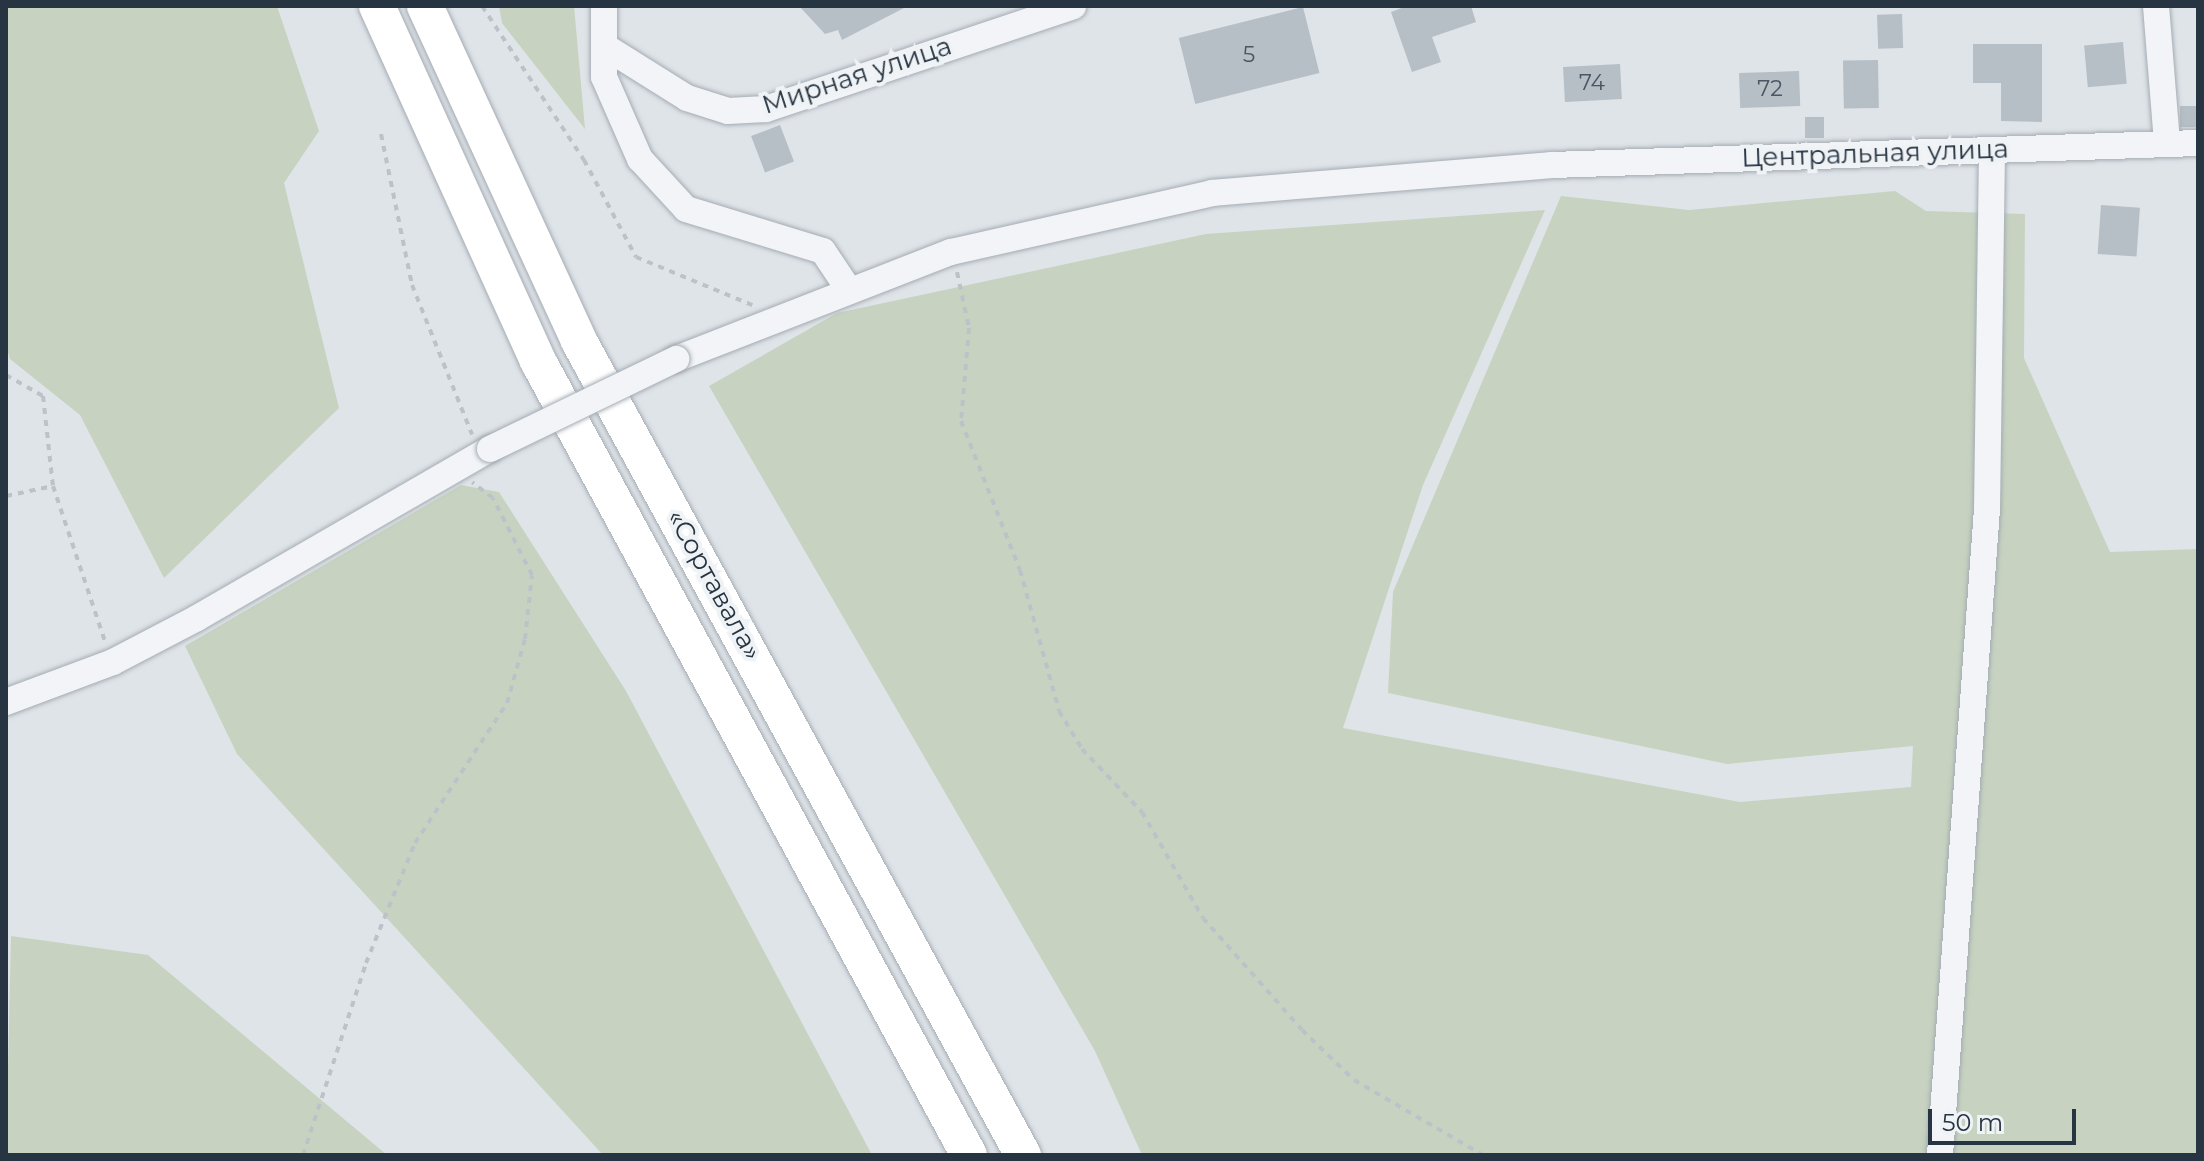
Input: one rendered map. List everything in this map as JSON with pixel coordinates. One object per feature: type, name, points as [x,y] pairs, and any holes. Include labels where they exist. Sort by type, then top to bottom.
[{"type":"highway","name":"«Сортавала»","points":[[377,6],[538,361],[969,1155]]},
{"type":"highway","name":"«Сортавала»","points":[[425,6],[579,341],[1023,1155]]},
{"type":"street","points":[[604,6],[604,77],[640,159],[686,209],[823,251],[847,287]]},
{"type":"street","name":"Мирная улица","points":[[604,46],[687,98],[728,111],[766,109],[1073,6]]},
{"type":"street","points":[[2156,6],[2167,144]]},
{"type":"street","name":"Центральная улица","points":[[6,702],[113,662],[454,468],[676,359],[847,287],[951,252],[1212,193],[1552,165],[2198,143]]},
{"type":"street","points":[[1940,1155],[1987,509],[1992,150]]},
{"type":"path","points":[[482,6],[584,160],[636,257],[781,313]]},
{"type":"path","points":[[381,134],[412,285],[473,433],[463,442]]},
{"type":"path","points":[[951,252],[969,328],[961,421],[1020,570],[1059,711],[1082,749],[1142,812],[1203,918],[1302,1030],[1354,1080],[1483,1155]]},
{"type":"path","points":[[6,375],[43,396],[53,486],[113,662]]},
{"type":"path","points":[[303,1155],[415,843],[507,703],[534,599],[532,575],[493,498],[454,468]]},
{"type":"path","points":[[6,496],[53,486]]},
{"type":"green space","points":[[6,6],[277,6],[319,131],[284,183],[339,408],[164,578],[80,415],[10,359],[6,346]]},
{"type":"green space","points":[[499,6],[574,6],[585,129],[502,23]]},
{"type":"green space","points":[[1895,191],[1926,211],[2025,214],[2024,358],[2110,552],[2198,549],[2198,1155],[1142,1155],[1095,1051],[709,386],[837,313],[1206,234],[1545,210],[1423,485],[1343,728],[1740,802],[1911,787],[1913,746],[1727,764],[1388,693],[1393,592],[1561,196],[1689,210]]},
{"type":"green space","points":[[461,485],[499,492],[626,691],[872,1155],[603,1155],[237,754],[185,646]]},
{"type":"green space","points":[[11,936],[148,955],[387,1155],[6,1155]]},
{"type":"building","points":[[799,6],[904,8],[842,40],[838,30],[825,34]]},
{"type":"building","points":[[1407,6],[1471,6],[1476,22],[1432,37],[1441,62],[1412,72],[1391,12]]},
{"type":"building","points":[[1303,7],[1319,73],[1195,104],[1179,38]]},
{"type":"building","points":[[1902,14],[1903,48],[1878,49],[1877,15]]},
{"type":"building","points":[[2123,42],[2127,84],[2088,87],[2084,45]]},
{"type":"building","points":[[1973,44],[2042,44],[2042,122],[2001,121],[2001,83],[1973,83]]},
{"type":"building","points":[[1878,60],[1879,108],[1844,109],[1843,61]]},
{"type":"building","points":[[1620,64],[1622,99],[1565,102],[1563,67]]},
{"type":"building","points":[[1799,71],[1800,106],[1740,108],[1739,73]]},
{"type":"building","points":[[2180,106],[2198,106],[2198,127],[2180,127]]},
{"type":"building","points":[[1805,117],[1824,117],[1824,138],[1805,138]]},
{"type":"building","points":[[780,125],[794,161],[765,173],[751,136]]},
{"type":"building","points":[[2101,205],[2140,208],[2136,257],[2098,254]]}]
